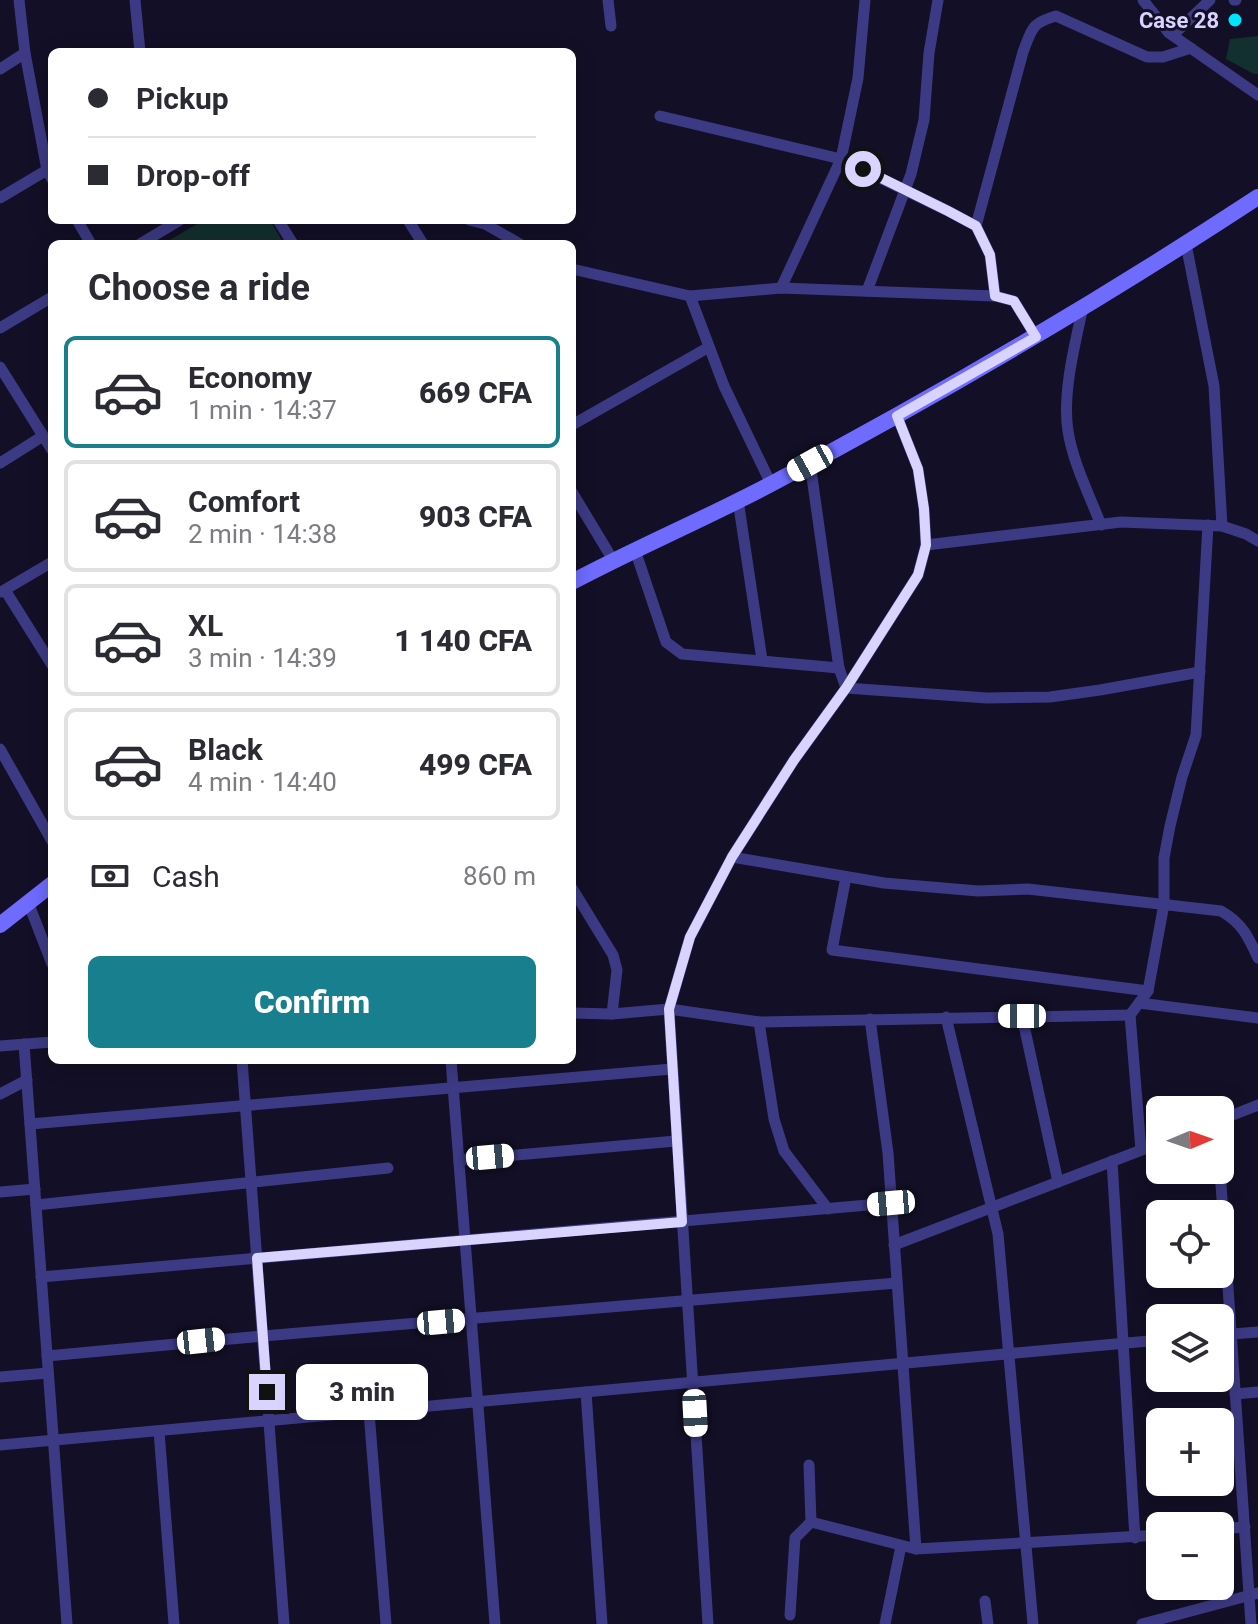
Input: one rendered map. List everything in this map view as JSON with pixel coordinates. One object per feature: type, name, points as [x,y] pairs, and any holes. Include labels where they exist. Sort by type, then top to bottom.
[{"type":"main road","points":[[576,580],[771,484],[897,416],[1036,337],[1258,197]]},
{"type":"main road","points":[[0,925],[48,887]]},
{"type":"street","points":[[19,0],[25,53],[48,162]]},
{"type":"street","points":[[135,0],[140,48]]},
{"type":"street","points":[[608,0],[611,26]]},
{"type":"street","points":[[781,288],[841,159],[858,78],[865,0]]},
{"type":"street","points":[[867,291],[906,190],[924,120],[929,53],[938,0]]},
{"type":"street","points":[[1143,0],[1173,35],[1258,95]]},
{"type":"street","points":[[1173,35],[1210,0]]},
{"type":"street","points":[[976,226],[1023,52],[1039,21],[1056,16],[1147,57],[1163,57],[1191,48]]},
{"type":"street","points":[[0,69],[25,53]]},
{"type":"street","points":[[660,116],[841,159],[976,226],[990,255],[995,296]]},
{"type":"street","points":[[0,198],[48,173]]},
{"type":"street","points":[[147,240],[173,224]]},
{"type":"street","points":[[485,224],[513,240]]},
{"type":"street","points":[[1186,244],[1214,386],[1222,526]]},
{"type":"street","points":[[576,270],[690,296],[781,288],[995,296],[1014,301],[1036,337]]},
{"type":"street","points":[[690,296],[724,386],[771,484]]},
{"type":"street","points":[[0,328],[48,299]]},
{"type":"street","points":[[1083,307],[1069,378],[1068,428],[1074,457],[1101,525]]},
{"type":"street","points":[[576,423],[709,347]]},
{"type":"street","points":[[0,367],[48,444]]},
{"type":"street","points":[[708,1624],[669,1009],[690,937],[732,857],[918,575],[926,545],[924,509],[918,469],[897,416]]},
{"type":"street","points":[[0,463],[43,436]]},
{"type":"street","points":[[810,463],[839,668],[846,688]]},
{"type":"street","points":[[576,499],[613,560]]},
{"type":"street","points":[[738,500],[762,660]]},
{"type":"street","points":[[926,545],[1121,522],[1222,526],[1258,541]]},
{"type":"street","points":[[1141,1150],[1130,1015],[1148,991],[1164,904],[1166,848],[1182,777],[1196,735],[1208,525]]},
{"type":"street","points":[[635,550],[666,642],[682,654],[839,668]]},
{"type":"street","points":[[48,564],[2,591],[48,659]]},
{"type":"street","points":[[846,688],[987,698],[1050,697],[1200,672]]},
{"type":"street","points":[[0,749],[48,834]]},
{"type":"street","points":[[732,857],[884,883],[978,891],[1028,889],[1221,911],[1232,917],[1247,933],[1258,958]]},
{"type":"street","points":[[846,877],[832,950],[1148,991]]},
{"type":"street","points":[[576,895],[613,955],[617,970],[612,1014]]},
{"type":"street","points":[[28,902],[48,954]]},
{"type":"street","points":[[1139,1003],[1258,1018]]},
{"type":"street","points":[[576,1013],[612,1014],[669,1009],[759,1022],[1130,1015]]},
{"type":"street","points":[[1022,1016],[1058,1182]]},
{"type":"street","points":[[946,1017],[998,1234],[1033,1624]]},
{"type":"street","points":[[870,1019],[888,1153],[916,1549]]},
{"type":"street","points":[[759,1022],[774,1119],[784,1151],[828,1209]]},
{"type":"street","points":[[0,1046],[48,1042]]},
{"type":"street","points":[[24,1044],[67,1624]]},
{"type":"street","points":[[242,1064],[284,1624]]},
{"type":"street","points":[[451,1064],[495,1624]]},
{"type":"street","points":[[30,1124],[672,1069]]},
{"type":"street","points":[[0,1094],[27,1080]]},
{"type":"street","points":[[1234,1114],[1258,1105]]},
{"type":"street","points":[[459,1160],[676,1141]]},
{"type":"street","points":[[894,1245],[1146,1148]]},
{"type":"street","points":[[1112,1161],[1135,1538]]},
{"type":"street","points":[[36,1205],[388,1168]]},
{"type":"street","points":[[1221,1184],[1225,1304]]},
{"type":"street","points":[[0,1192],[35,1189]]},
{"type":"street","points":[[41,1277],[891,1203]]},
{"type":"street","points":[[47,1356],[897,1283]]},
{"type":"street","points":[[1234,1334],[1258,1332]]},
{"type":"street","points":[[0,1445],[1146,1341]]},
{"type":"street","points":[[0,1377],[48,1373]]},
{"type":"street","points":[[1234,1387],[1245,1527],[1254,1594],[1251,1624]]},
{"type":"street","points":[[586,1392],[602,1624]]},
{"type":"street","points":[[1235,1394],[1258,1392]]},
{"type":"street","points":[[369,1412],[386,1624]]},
{"type":"street","points":[[159,1431],[174,1624]]},
{"type":"street","points":[[790,1615],[795,1538],[811,1522],[809,1465]]},
{"type":"street","points":[[811,1522],[916,1549],[1146,1537]]},
{"type":"street","points":[[1234,1528],[1245,1527]]},
{"type":"street","points":[[885,1624],[901,1546]]},
{"type":"street","points":[[1142,1624],[1254,1594]]},
{"type":"street","points":[[985,1601],[988,1624]]},
{"type":"green space","points":[[1258,36],[1258,74],[1226,59],[1230,39]]},
{"type":"green space","points":[[197,224],[272,224],[282,240],[170,240]]},
{"type":"place","name":"Case 28","points":[[1235,20]]},
{"type":"route","points":[[267,1392],[257,1258],[682,1222],[669,1009],[690,937],[732,857],[918,575],[926,545],[924,509],[918,469],[897,416],[1036,337],[1014,301],[995,296],[990,255],[976,226],[863,169]]}]
